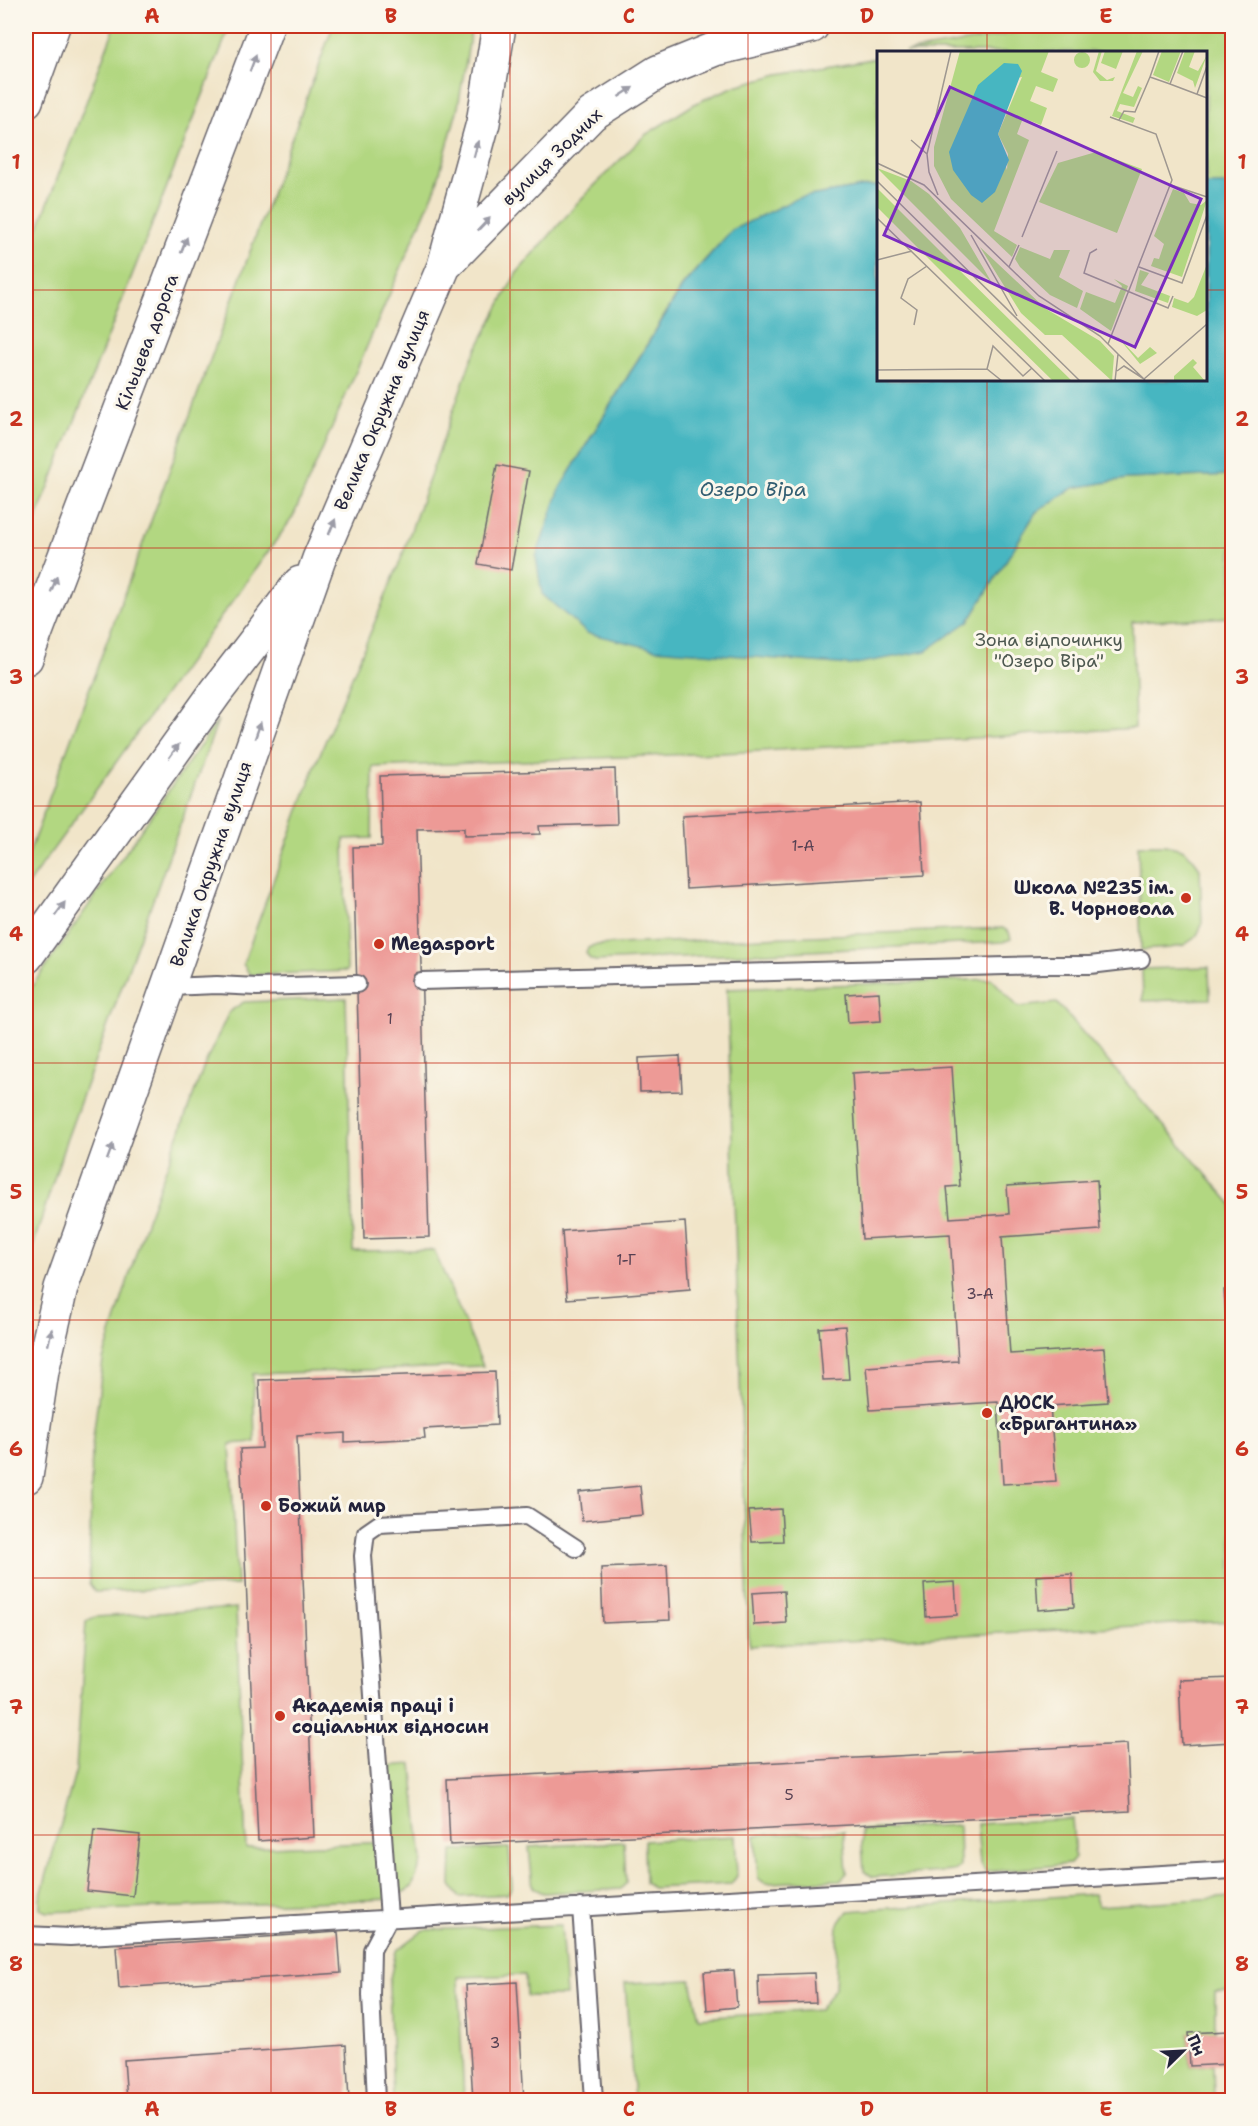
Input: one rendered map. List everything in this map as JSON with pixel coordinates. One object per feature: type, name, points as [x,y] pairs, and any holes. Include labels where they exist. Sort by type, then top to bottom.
[{"type":"main road","name":"Кільцева дорога","points":[[26,658],[267,26]]},
{"type":"main road","points":[[444,266],[483,123],[499,26]]},
{"type":"main road","name":"вулиця Зодчих","points":[[444,266],[590,115],[718,37],[812,26]]},
{"type":"main road","points":[[26,101],[46,33]]},
{"type":"main road","name":"Велика Окружна вулиця","points":[[26,1477],[42,1371],[61,1288],[319,559],[444,266]]},
{"type":"main road","points":[[26,957],[216,692],[319,559]]},
{"type":"lane","points":[[421,981],[1042,964],[1090,965],[1142,959]]},
{"type":"lane","points":[[168,987],[357,984]]},
{"type":"lane","points":[[376,2100],[371,1995],[372,1950],[389,1918],[363,1556],[366,1533],[379,1524],[527,1516],[576,1548]]},
{"type":"lane","points":[[26,1935],[70,1937],[1233,1870]]},
{"type":"lane","points":[[582,1908],[594,2100]]},
{"type":"green space","points":[[115,26],[230,26],[26,545],[26,261]]},
{"type":"green space","points":[[333,26],[472,26],[458,107],[436,187],[293,517],[26,887],[26,861]]},
{"type":"green space","points":[[1045,26],[1232,26],[1232,185],[1207,185],[1207,51],[911,51]]},
{"type":"green space","name":"Зона відпочинку \"Озеро Віра\"","points":[[877,57],[877,186],[798,198],[732,230],[684,283],[560,488],[969,621],[1036,512],[1073,488],[1126,479],[1232,475],[1232,617],[1132,622],[1135,728],[744,752],[373,767],[372,838],[344,839],[347,971],[250,975],[243,964],[315,766],[401,559],[471,360],[516,274],[582,198],[645,135],[696,103],[735,86],[779,74]]},
{"type":"green space","points":[[218,720],[65,1144],[26,1268],[26,995]]},
{"type":"green space","points":[[1138,845],[1165,845],[1182,849],[1194,859],[1200,869],[1202,925],[1196,937],[1184,945],[1141,950]]},
{"type":"green space","points":[[1003,928],[1009,932],[1011,939],[1003,942],[595,961],[590,959],[586,953],[588,948],[594,945]]},
{"type":"green space","points":[[1209,967],[1210,999],[1143,1001],[1142,969]]},
{"type":"green space","name":"ДЮСК «Бригантина»","points":[[992,979],[1018,1007],[1057,1003],[1232,1204],[1232,1621],[749,1646],[727,989]]},
{"type":"green space","points":[[346,998],[353,1251],[434,1250],[483,1366],[253,1374],[255,1442],[230,1444],[237,1585],[95,1592],[89,1583],[92,1446],[103,1360],[144,1228],[204,1066],[229,1012],[244,1002]]},
{"type":"green space","points":[[236,1608],[246,1848],[391,1842],[387,1766],[412,1764],[422,1861],[412,1887],[392,1899],[48,1912],[40,1909],[40,1899],[76,1770],[86,1621],[95,1617]]},
{"type":"green space","points":[[1072,1819],[1075,1858],[1070,1864],[986,1872],[980,1864],[977,1824]]},
{"type":"green space","points":[[959,1825],[960,1867],[954,1871],[873,1877],[864,1871],[861,1830]]},
{"type":"green space","points":[[844,1831],[847,1873],[840,1880],[765,1883],[758,1879],[755,1835]]},
{"type":"green space","points":[[735,1836],[737,1876],[731,1884],[653,1888],[645,1883],[644,1841]]},
{"type":"green space","points":[[624,1842],[626,1883],[621,1889],[543,1893],[533,1888],[529,1847]]},
{"type":"green space","points":[[509,1848],[512,1886],[508,1894],[459,1897],[451,1885],[452,1851]]},
{"type":"green space","points":[[1094,1894],[1098,1906],[1232,1897],[1232,1991],[1215,1992],[1215,2032],[1188,2034],[1190,2066],[1213,2065],[1214,2100],[634,2100],[625,1983],[691,1980],[699,2018],[819,2010],[835,1988],[838,1925],[848,1911]]},
{"type":"green space","points":[[561,1925],[566,1996],[526,1996],[525,1975],[458,1977],[464,2100],[393,2100],[389,1983],[396,1951],[424,1930]]},
{"type":"water","name":"Озеро Віра","points":[[1207,185],[1232,185],[1232,475],[1126,479],[1073,488],[1036,512],[969,621],[926,651],[850,665],[655,649],[587,633],[542,594],[536,557],[560,488],[684,284],[732,230],[798,198],[877,186],[877,381],[1207,381]]},
{"type":"building","points":[[497,465],[529,471],[511,570],[478,564]]},
{"type":"building","points":[[615,769],[617,824],[539,826],[540,834],[464,836],[464,828],[417,829],[429,1237],[364,1239],[353,847],[382,846],[380,776]]},
{"type":"building","points":[[920,802],[924,875],[686,889],[682,816]]},
{"type":"building","points":[[879,992],[881,1021],[848,1023],[846,994]]},
{"type":"building","points":[[680,1056],[682,1091],[640,1092],[639,1058]]},
{"type":"building","points":[[952,1067],[960,1186],[947,1187],[950,1218],[1009,1214],[1007,1186],[1097,1180],[1100,1230],[1002,1237],[1010,1354],[1104,1348],[1108,1402],[1050,1406],[1056,1481],[1003,1484],[998,1402],[870,1410],[866,1367],[958,1361],[950,1234],[862,1239],[852,1073]]},
{"type":"building","points":[[685,1222],[690,1289],[567,1299],[562,1231]]},
{"type":"building","points":[[1224,1290],[1232,1290],[1232,1318],[1226,1319]]},
{"type":"building","points":[[845,1326],[849,1379],[823,1380],[819,1328]]},
{"type":"building","name":"Академія праці і соціальних відносин","points":[[495,1372],[497,1425],[424,1429],[425,1438],[345,1442],[345,1433],[297,1436],[314,1837],[258,1841],[240,1449],[262,1448],[259,1380]]},
{"type":"building","points":[[640,1486],[643,1515],[582,1521],[579,1492]]},
{"type":"building","points":[[781,1509],[783,1541],[752,1542],[749,1511]]},
{"type":"building","points":[[667,1565],[670,1620],[603,1623],[601,1568]]},
{"type":"building","points":[[1072,1574],[1074,1607],[1038,1610],[1036,1576]]},
{"type":"building","points":[[955,1582],[957,1615],[926,1617],[924,1584]]},
{"type":"building","points":[[784,1591],[786,1623],[754,1625],[752,1593]]},
{"type":"building","points":[[1232,1678],[1232,1742],[1182,1745],[1179,1680]]},
{"type":"building","points":[[1127,1744],[1130,1811],[450,1845],[447,1779]]},
{"type":"building","points":[[94,1830],[140,1835],[133,1896],[87,1891]]},
{"type":"building","points":[[338,1932],[341,1973],[119,1988],[116,1947]]},
{"type":"building","points":[[734,1970],[737,2007],[707,2010],[704,1972]]},
{"type":"building","points":[[814,1973],[816,2003],[759,2005],[758,1975]]},
{"type":"building","points":[[517,1982],[524,2100],[473,2100],[466,1985]]},
{"type":"building","points":[[1228,2031],[1230,2064],[1190,2066],[1188,2033]]},
{"type":"building","points":[[346,2045],[349,2100],[127,2100],[124,2060]]},
{"type":"place","name":"Школа №235 ім. В. Чорновола","points":[[1186,898]]},
{"type":"place","name":"Megasport","points":[[379,944]]},
{"type":"place","name":"ДЮСК «Бригантина»","points":[[987,1413]]},
{"type":"place","name":"Божий мир","points":[[266,1506]]},
{"type":"place","name":"Академія праці і соціальних відносин","points":[[280,1716]]}]
